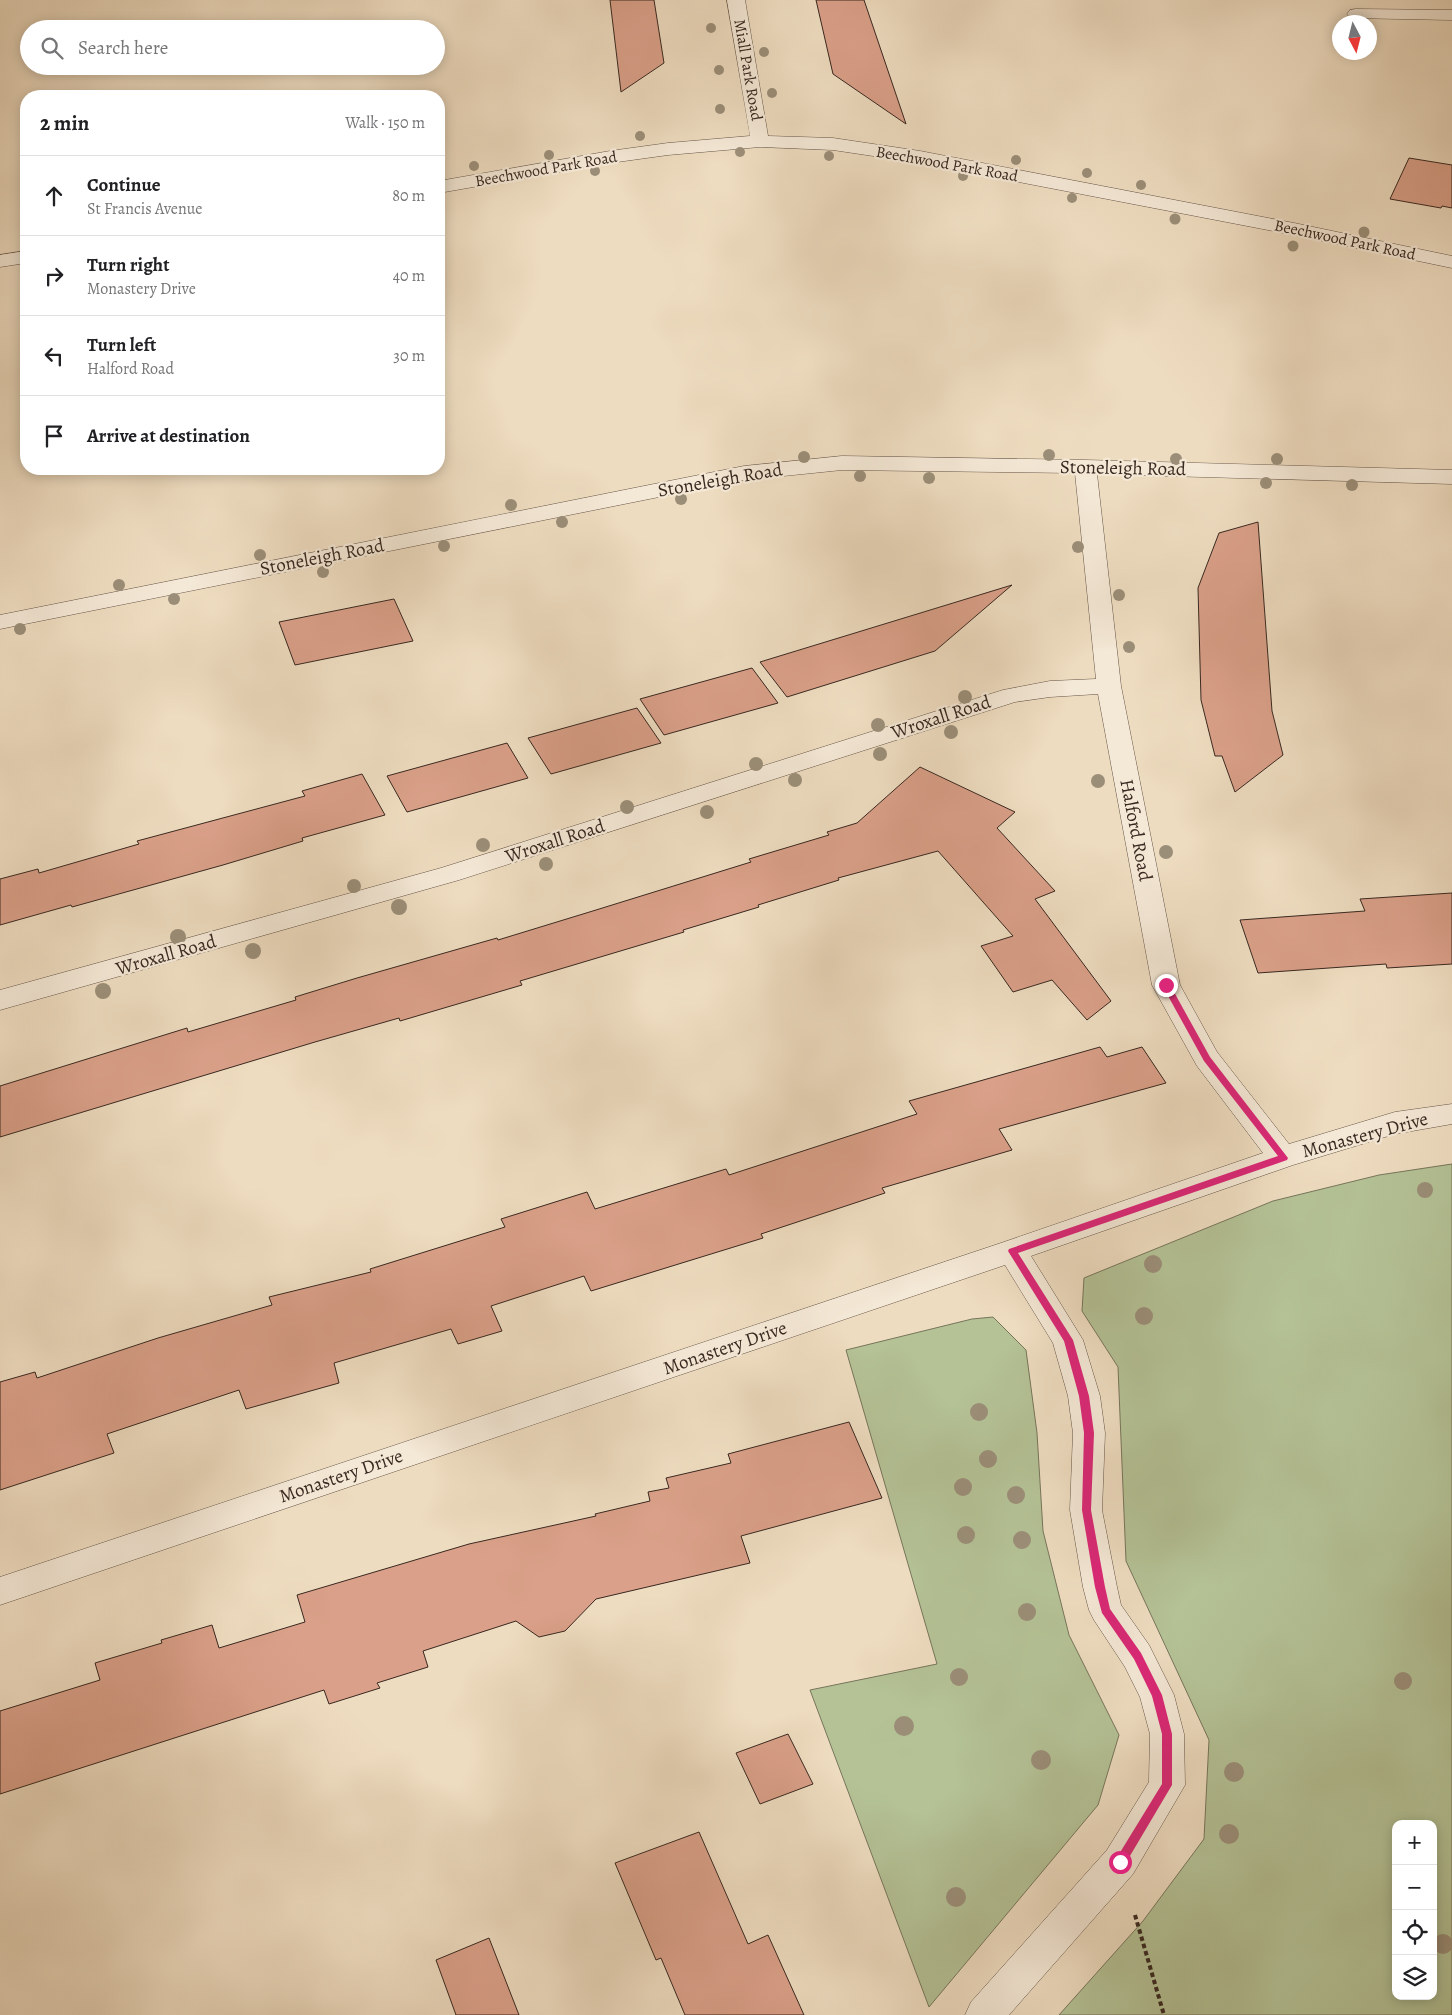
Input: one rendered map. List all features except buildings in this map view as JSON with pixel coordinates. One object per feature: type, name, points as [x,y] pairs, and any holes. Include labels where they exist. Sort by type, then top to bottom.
[{"type":"street","name":"Miall Park Road","points":[[736,0],[760,141]]},
{"type":"street","points":[[1356,14],[1391,7],[1452,15]]},
{"type":"street","name":"Beechwood Park Road","points":[[445,186],[610,157],[760,141],[833,144],[920,157],[1294,229],[1452,262]]},
{"type":"street","points":[[0,261],[20,258]]},
{"type":"street","name":"Stoneleigh Road","points":[[0,622],[744,473],[842,463],[1084,467],[1452,477]]},
{"type":"street","name":"Halford Road","points":[[1084,467],[1109,686],[1166,985],[1207,1059],[1284,1158]]},
{"type":"street","name":"Wroxall Road","points":[[0,1000],[450,874],[1012,694],[1050,689],[1109,686]]},
{"type":"street","name":"Monastery Drive","points":[[0,1591],[1284,1158],[1395,1123],[1452,1114]]},
{"type":"street","points":[[984,2015],[1120,1862],[1167,1785],[1167,1734],[1157,1695],[1137,1656],[1106,1610],[1100,1587],[1086,1510],[1089,1433],[1084,1396],[1068,1340],[1012,1251]]},
{"type":"path","points":[[1120,1862],[1164,2015]]},
{"type":"green space","points":[[1452,1164],[1452,2015],[1059,2015],[1143,1921],[1204,1839],[1209,1740],[1126,1561],[1118,1367],[1082,1311],[1084,1278],[1273,1201],[1379,1175]]},
{"type":"green space","points":[[993,1317],[1026,1350],[1037,1433],[1043,1531],[1069,1635],[1119,1735],[1098,1805],[929,2007],[810,1690],[937,1664],[846,1350],[972,1319]]},
{"type":"route","points":[[1120,1862],[1167,1785],[1167,1734],[1157,1695],[1137,1656],[1106,1610],[1100,1587],[1086,1510],[1089,1433],[1084,1396],[1068,1340],[1012,1251],[1284,1158],[1207,1059],[1166,985]]}]
